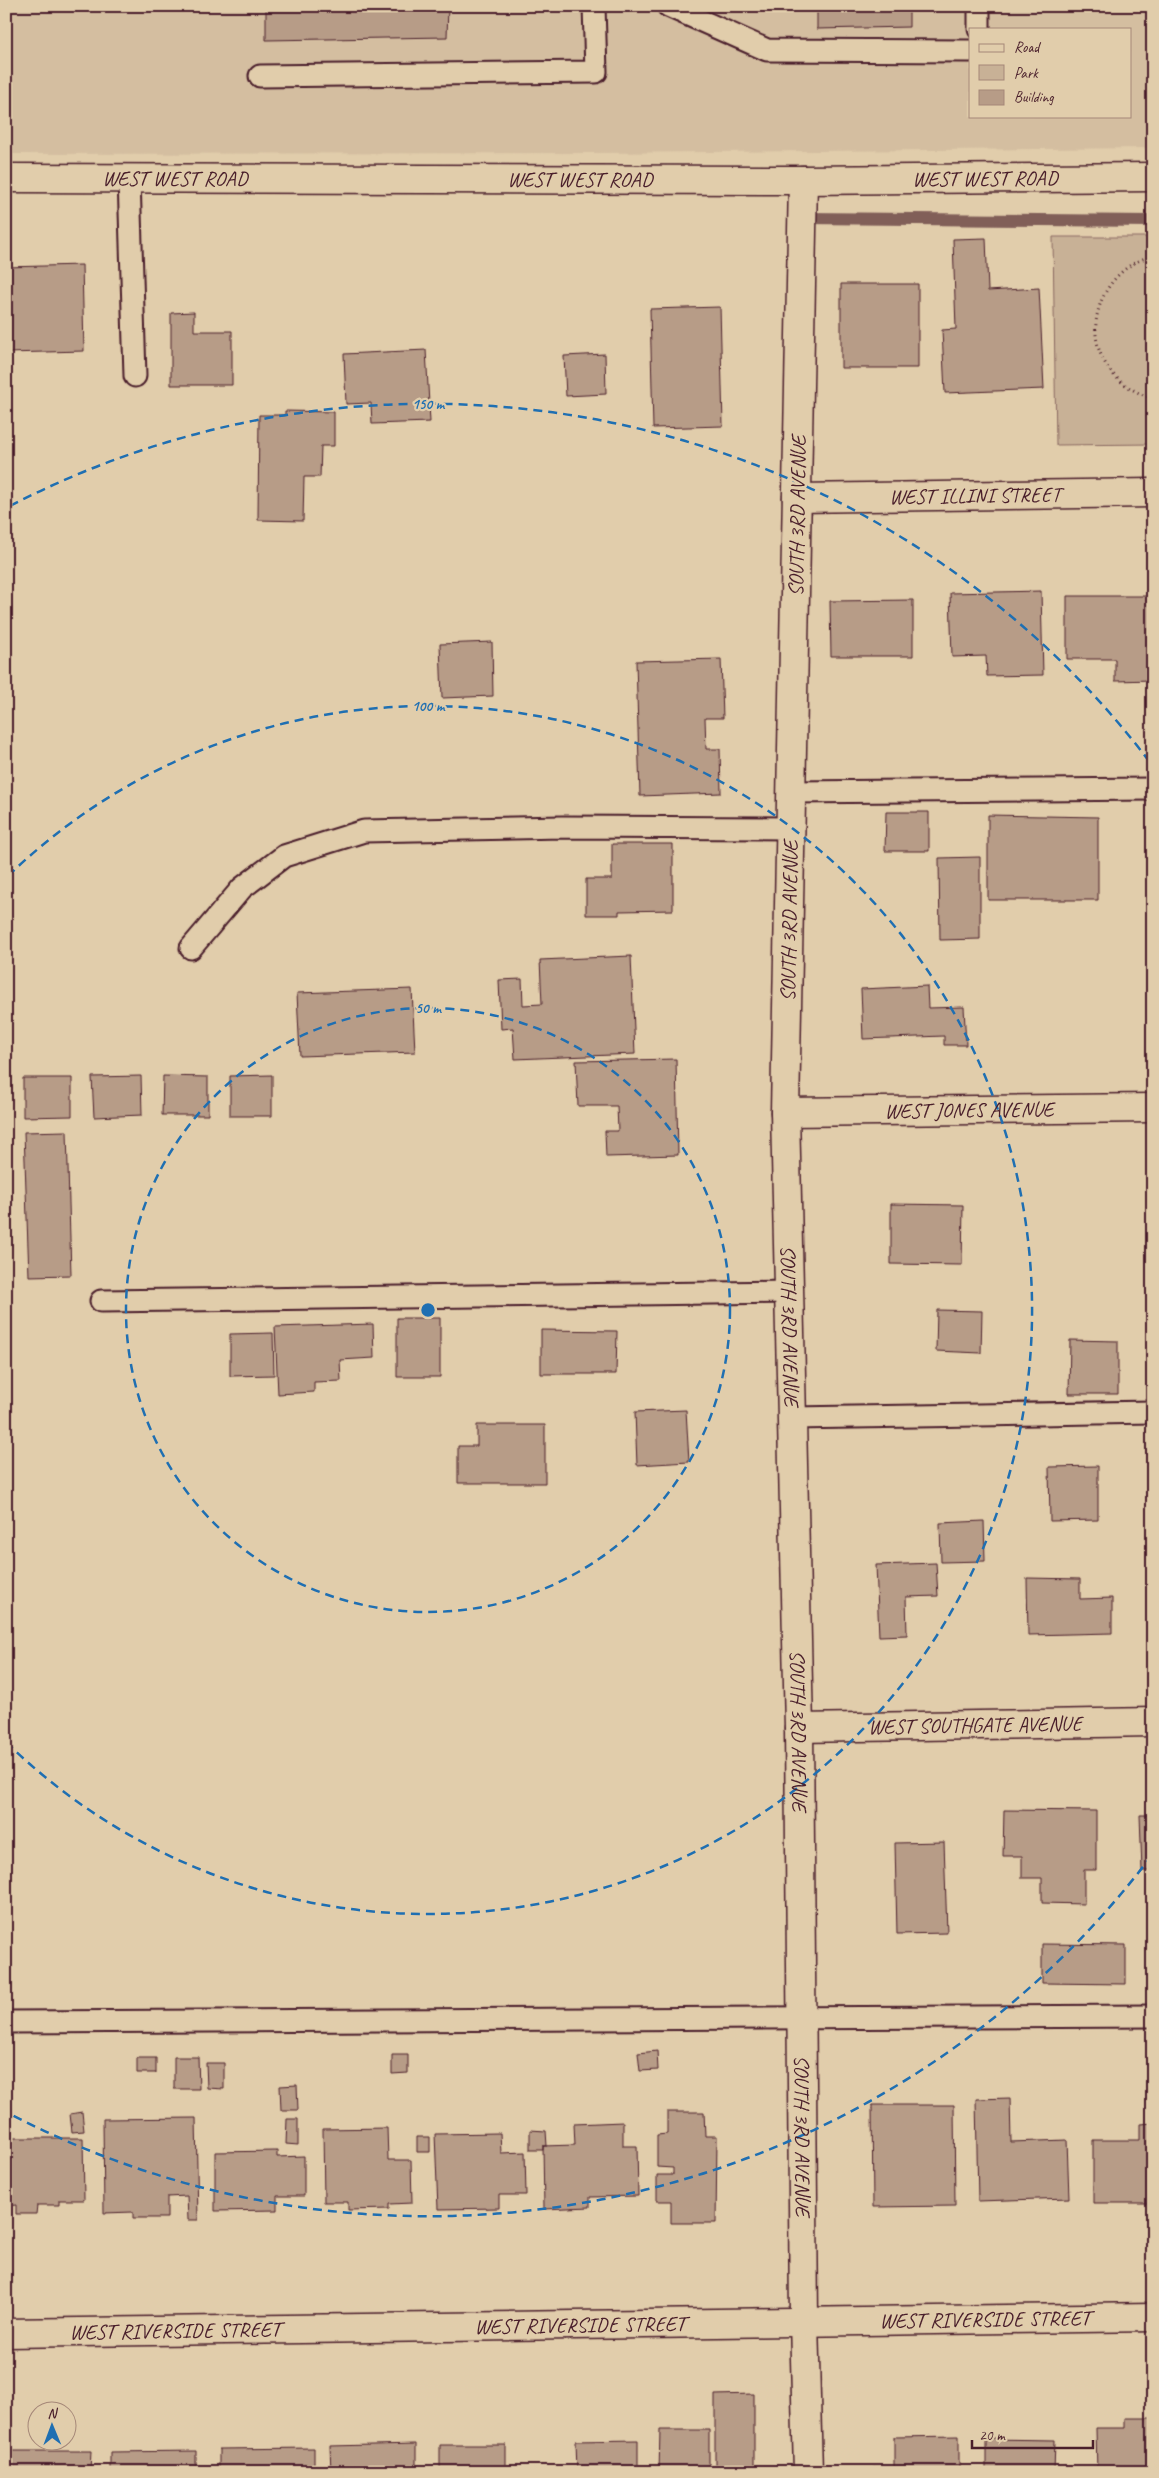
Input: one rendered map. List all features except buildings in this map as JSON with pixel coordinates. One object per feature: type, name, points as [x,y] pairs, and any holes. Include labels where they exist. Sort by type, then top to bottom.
[{"type":"street","name":"WEST WEST ROAD","points":[[6,178],[803,180],[1153,177]]},
{"type":"street","name":"SOUTH 3RD AVENUE","points":[[803,180],[785,1112],[799,1728],[804,2321],[808,2472]]},
{"type":"street","name":"WEST ILLINI STREET","points":[[797,498],[1153,493]]},
{"type":"street","name":"WEST JONES AVENUE","points":[[785,1112],[1153,1108]]},
{"type":"street","name":"WEST SOUTHGATE AVENUE","points":[[799,1728],[1153,1722]]},
{"type":"street","name":"WEST RIVERSIDE STREET","points":[[6,2333],[1153,2317]]},
{"type":"lane","points":[[260,76],[596,72],[594,6]]},
{"type":"lane","points":[[668,6],[767,50],[969,51]]},
{"type":"lane","points":[[979,6],[979,28]]},
{"type":"lane","points":[[129,178],[135,376]]},
{"type":"lane","points":[[791,792],[1153,789]]},
{"type":"lane","points":[[191,948],[242,888],[284,856],[364,831],[562,827],[790,828]]},
{"type":"lane","points":[[101,1301],[789,1292]]},
{"type":"lane","points":[[792,1418],[1153,1412]]},
{"type":"lane","points":[[6,2022],[1153,2016]]},
{"type":"path","points":[[1153,256],[1128,265],[1110,284],[1098,307],[1096,334],[1102,359],[1118,380],[1132,391],[1153,399]]},
{"type":"shaded area","points":[[6,6],[1153,6],[1153,148],[595,153],[6,154]]},
{"type":"green space","points":[[1053,237],[1153,237],[1153,444],[1056,445]]},
{"type":"waterway","points":[[803,218],[1153,221]]}]
